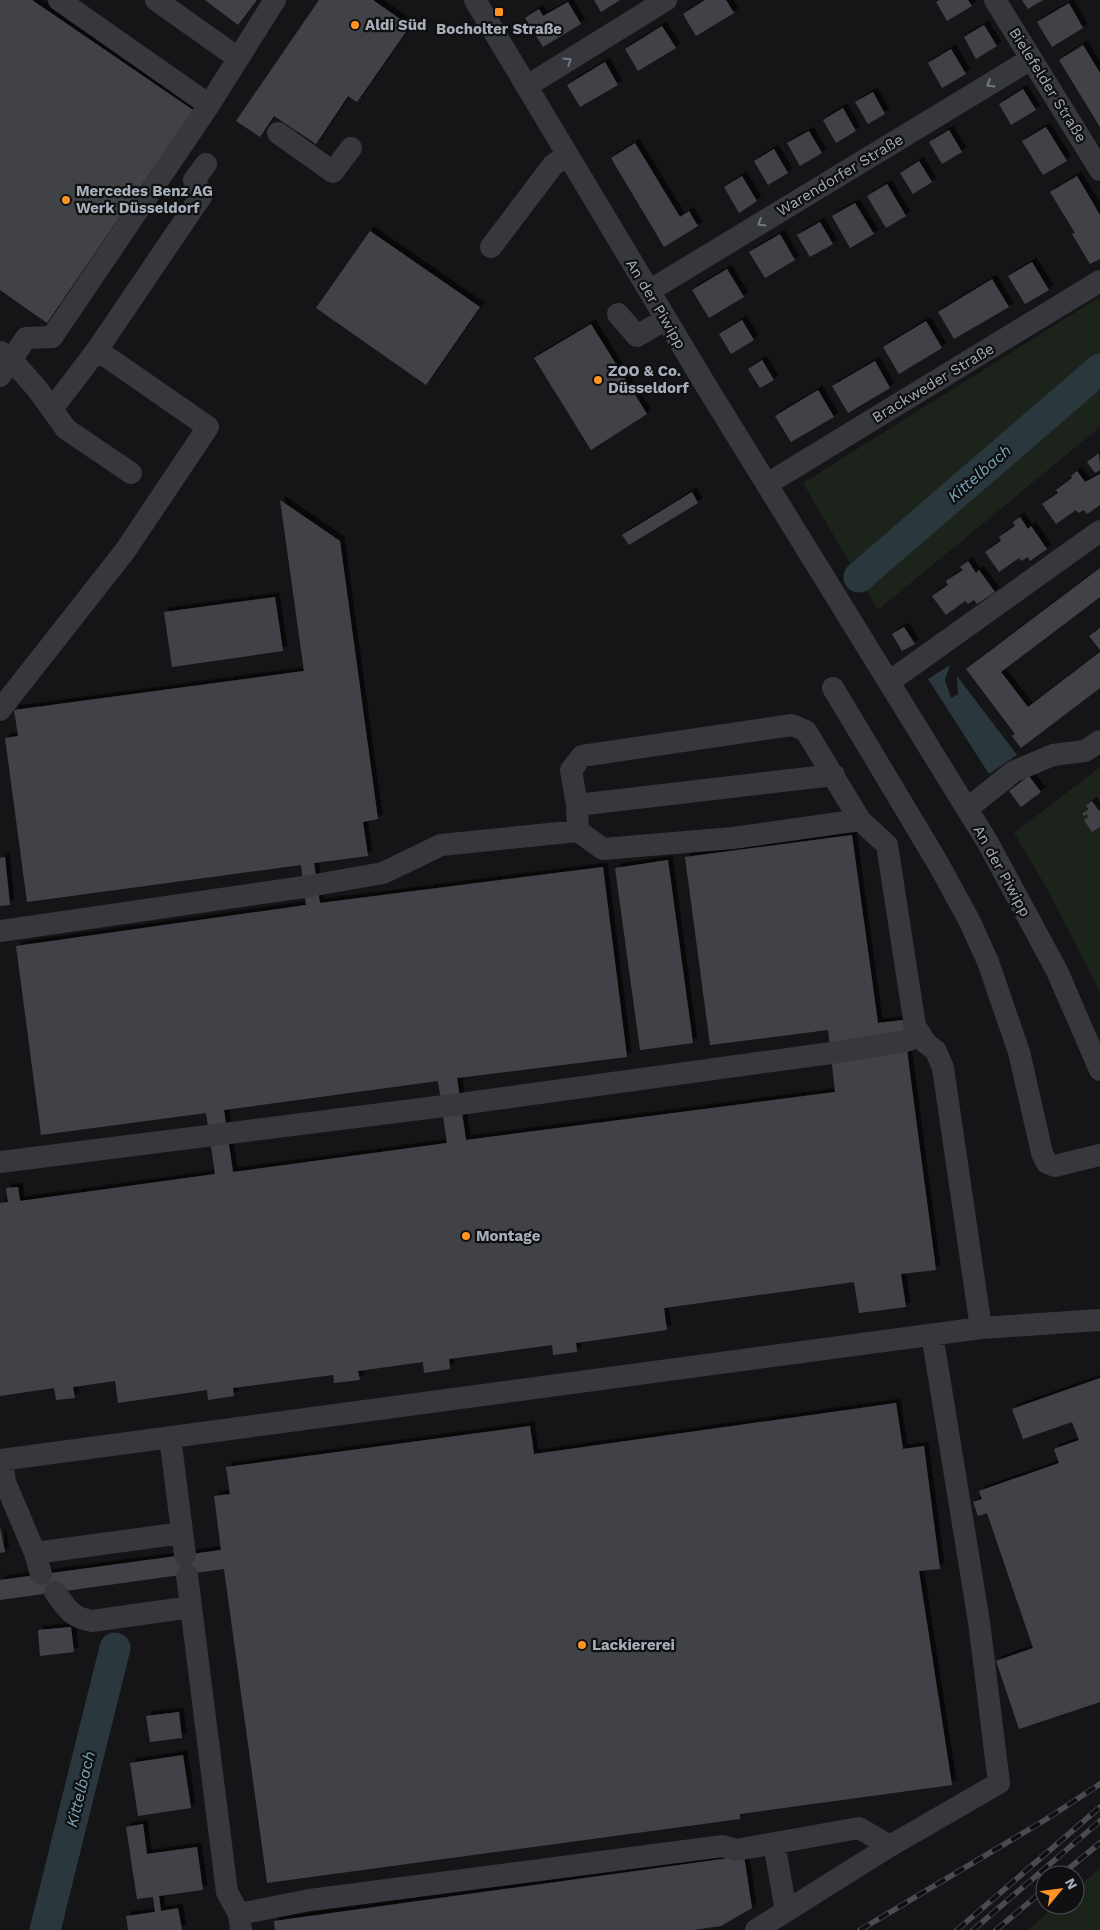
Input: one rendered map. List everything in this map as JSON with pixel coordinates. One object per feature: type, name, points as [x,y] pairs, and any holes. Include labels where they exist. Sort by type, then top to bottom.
[{"type":"street","points":[[59,0],[209,104]]},
{"type":"street","points":[[156,0],[238,58]]},
{"type":"street","points":[[131,473],[66,429],[52,409],[4,362],[26,338],[52,337],[209,104],[275,0]]},
{"type":"street","name":"An der Piwipp","points":[[475,0],[666,320],[988,844],[1057,971],[1100,1070]]},
{"type":"street","points":[[527,86],[666,0]]},
{"type":"street","name":"Bielefelder Straße","points":[[995,0],[1100,170]]},
{"type":"street","name":"Warendorfer Straße","points":[[649,291],[1032,58]]},
{"type":"street","points":[[278,133],[333,172],[350,148]]},
{"type":"street","points":[[491,247],[553,164],[568,156]]},
{"type":"street","points":[[52,409],[97,350],[202,195],[194,180],[206,164]]},
{"type":"street","name":"Brackweder Straße","points":[[766,484],[1100,281]]},
{"type":"street","points":[[618,314],[637,336],[666,320]]},
{"type":"street","points":[[0,710],[125,551],[208,427],[97,350]]},
{"type":"street","points":[[889,682],[1100,531]]},
{"type":"street","points":[[833,688],[939,864],[970,922],[988,962],[1019,1052],[1042,1153],[1047,1163],[1055,1166],[1100,1155]]},
{"type":"street","points":[[578,831],[577,805],[571,770],[582,756],[792,725],[806,731],[860,820],[887,845],[915,1026],[926,1043],[936,1051],[942,1068],[981,1328]]},
{"type":"street","points":[[967,809],[1013,772],[1053,755],[1086,751],[1100,741]]},
{"type":"street","points":[[577,805],[834,775]]},
{"type":"street","points":[[0,931],[294,888],[383,873],[441,845],[578,831],[602,849],[733,838],[860,820]]},
{"type":"street","points":[[0,1162],[460,1104],[906,1042],[921,1035]]},
{"type":"street","points":[[41,1574],[35,1553],[5,1482],[1,1460],[932,1334],[981,1328],[1100,1320]]},
{"type":"street","points":[[756,1930],[890,1846],[999,1783],[979,1622],[932,1334]]},
{"type":"street","points":[[170,1437],[227,1892],[240,1922],[320,1899],[723,1846],[736,1850],[859,1828],[890,1846]]},
{"type":"street","points":[[35,1553],[182,1533]]},
{"type":"street","points":[[55,1592],[69,1612],[78,1618],[92,1620],[192,1607]]},
{"type":"street","points":[[774,1843],[786,1911]]},
{"type":"shaded area","points":[[1100,297],[1100,353],[1043,399],[851,565],[803,483]]},
{"type":"shaded area","points":[[1100,357],[1100,427],[878,610],[852,566]]},
{"type":"shaded area","points":[[950,665],[945,680],[951,698],[958,694],[957,676],[1017,755],[989,774],[928,679]]},
{"type":"shaded area","points":[[1100,767],[1100,993],[1049,892],[1014,833]]},
{"type":"shaded area","points":[[1100,1868],[1100,1930],[1028,1930],[1045,1915],[1085,1915],[1085,1881]]},
{"type":"building","name":"Mercedes Benz AG Werk Düsseldorf","points":[[0,0],[32,0],[193,110],[47,323],[0,290]]},
{"type":"building","points":[[205,0],[257,0],[238,25]]},
{"type":"building","points":[[319,0],[373,0],[410,26],[357,102],[348,96],[316,144],[274,116],[260,137],[236,121]]},
{"type":"building","points":[[594,0],[620,0],[601,12]]},
{"type":"building","points":[[705,0],[726,0],[734,13],[696,36],[683,14]]},
{"type":"building","points":[[939,0],[968,0],[972,6],[947,21],[936,2]]},
{"type":"building","points":[[1022,0],[1043,0],[1028,9]]},
{"type":"building","points":[[568,2],[581,24],[543,47],[525,18],[539,9],[543,16]]},
{"type":"building","points":[[1069,3],[1083,28],[1052,47],[1037,22]]},
{"type":"building","points":[[984,25],[997,46],[976,59],[964,37]]},
{"type":"building","points":[[662,26],[676,48],[638,71],[625,49]]},
{"type":"building","points":[[1083,45],[1100,73],[1100,127],[1059,60]]},
{"type":"building","points":[[951,49],[966,74],[942,88],[928,63]]},
{"type":"building","points":[[605,62],[618,85],[580,107],[567,85]]},
{"type":"building","points":[[1023,89],[1036,110],[1011,125],[999,104]]},
{"type":"building","points":[[873,92],[885,114],[868,124],[855,102]]},
{"type":"building","points":[[843,108],[856,131],[836,143],[823,120]]},
{"type":"building","points":[[1046,127],[1067,161],[1043,175],[1022,141]]},
{"type":"building","points":[[949,130],[962,152],[942,164],[929,142]]},
{"type":"building","points":[[809,131],[822,153],[800,166],[787,143]]},
{"type":"building","points":[[635,143],[680,217],[689,211],[698,226],[664,247],[611,158]]},
{"type":"building","points":[[774,149],[788,173],[768,185],[754,161]]},
{"type":"building","points":[[919,161],[932,182],[913,194],[900,173]]},
{"type":"building","points":[[742,176],[757,201],[739,213],[724,187]]},
{"type":"building","points":[[1077,176],[1100,215],[1100,259],[1090,264],[1072,234],[1075,233],[1050,192]]},
{"type":"building","points":[[887,184],[906,216],[886,228],[867,196]]},
{"type":"building","points":[[855,203],[874,234],[850,248],[832,216]]},
{"type":"building","points":[[820,222],[833,244],[810,257],[797,235]]},
{"type":"building","points":[[370,231],[480,307],[426,385],[316,308]]},
{"type":"building","points":[[780,234],[795,260],[765,278],[749,252]]},
{"type":"building","points":[[1032,262],[1049,290],[1025,304],[1008,276]]},
{"type":"building","points":[[727,269],[744,297],[709,318],[692,290]]},
{"type":"building","points":[[992,279],[1009,307],[954,339],[938,312]]},
{"type":"building","points":[[742,320],[754,340],[731,354],[719,334]]},
{"type":"building","points":[[926,321],[942,348],[899,374],[883,347]]},
{"type":"building","points":[[591,324],[647,414],[591,450],[534,358]]},
{"type":"building","points":[[762,360],[774,380],[760,388],[748,369]]},
{"type":"building","points":[[875,361],[890,388],[848,413],[832,386]]},
{"type":"building","points":[[818,390],[834,417],[791,442],[775,416]]},
{"type":"building","points":[[1099,453],[1100,470],[1095,473],[1087,462]]},
{"type":"building","points":[[1077,471],[1085,482],[1100,474],[1100,505],[1087,514],[1084,510],[1078,513],[1076,510],[1056,524],[1042,504],[1058,493],[1056,490],[1072,478],[1071,476]]},
{"type":"building","points":[[692,492],[698,503],[629,545],[622,535]]},
{"type":"building","points":[[280,500],[340,541],[378,819],[363,822],[368,856],[314,863],[320,903],[603,867],[627,1057],[457,1078],[466,1140],[835,1092],[828,1030],[710,1045],[685,857],[852,835],[878,1023],[903,1020],[936,1270],[901,1274],[906,1307],[859,1313],[854,1282],[664,1308],[667,1330],[576,1343],[577,1352],[553,1355],[552,1345],[449,1359],[450,1369],[424,1373],[423,1362],[358,1371],[360,1380],[334,1383],[333,1375],[233,1388],[234,1396],[208,1400],[207,1390],[118,1403],[115,1381],[73,1387],[75,1398],[56,1400],[54,1388],[0,1396],[0,1203],[8,1202],[6,1188],[18,1187],[20,1201],[215,1174],[206,1113],[41,1135],[16,946],[306,905],[301,865],[27,902],[5,738],[18,736],[14,710],[304,671]],"holes":[[[438,1081],[447,1143],[233,1172],[224,1110]]]},
{"type":"building","points":[[1020,517],[1028,529],[1031,526],[1047,549],[1030,561],[1028,557],[1021,561],[1019,558],[999,572],[985,552],[1001,541],[999,537],[1015,526],[1013,522]]},
{"type":"building","points":[[968,561],[976,573],[979,570],[995,592],[977,604],[974,600],[968,604],[965,601],[946,615],[932,596],[948,585],[946,581],[963,570],[960,567]]},
{"type":"building","points":[[1100,568],[1100,597],[1001,672],[1028,707],[1100,652],[1100,688],[1021,748],[1012,736],[1015,734],[966,669]]},
{"type":"building","points":[[275,597],[283,651],[172,667],[164,612]]},
{"type":"building","points":[[904,627],[915,644],[902,651],[892,634]]},
{"type":"building","points":[[1100,628],[1100,650],[1089,636]]},
{"type":"building","points":[[1029,776],[1041,792],[1021,807],[1009,791]]},
{"type":"building","points":[[1092,801],[1100,810],[1100,827],[1092,832],[1084,820],[1088,817],[1087,814],[1084,816],[1082,814],[1089,809],[1086,806]]},
{"type":"building","points":[[5,857],[10,905],[0,906],[0,858]]},
{"type":"building","points":[[668,860],[693,1043],[640,1050],[615,868]]},
{"type":"building","points":[[1100,1378],[1100,1702],[1019,1729],[996,1661],[1033,1648],[987,1513],[978,1516],[973,1502],[982,1499],[979,1491],[1059,1463],[1054,1449],[1079,1440],[1072,1422],[1023,1439],[1012,1409]]},
{"type":"building","name":"Lackiererei","points":[[896,1403],[903,1449],[924,1446],[940,1569],[919,1571],[952,1785],[740,1814],[740,1819],[267,1883],[224,1569],[0,1600],[0,1580],[221,1550],[214,1496],[230,1494],[226,1467],[530,1426],[534,1454]]},
{"type":"building","points":[[0,1527],[5,1552],[0,1553]]},
{"type":"building","points":[[71,1627],[74,1652],[40,1656],[38,1630]]},
{"type":"building","points":[[179,1712],[182,1738],[150,1742],[146,1716]]},
{"type":"building","points":[[183,1755],[191,1808],[138,1816],[130,1763]]},
{"type":"building","points":[[143,1824],[147,1854],[197,1847],[203,1890],[159,1896],[161,1911],[178,1908],[182,1930],[128,1930],[126,1916],[155,1912],[153,1897],[137,1899],[126,1827]]},
{"type":"building","points":[[744,1856],[752,1908],[721,1926],[693,1930],[275,1930],[274,1921]]},
{"type":"waterway","name":"Kittelbach","points":[[859,577],[1100,369]]},
{"type":"waterway","name":"Kittelbach","points":[[45,1930],[115,1648]]},
{"type":"railway","points":[[860,1930],[1045,1820],[1100,1784]]},
{"type":"railway","points":[[957,1930],[1100,1807]]},
{"type":"railway","points":[[973,1930],[1100,1821]]},
{"type":"railway","points":[[1073,1865],[1100,1843]]},
{"type":"railway","points":[[996,1930],[1035,1897]]},
{"type":"place","name":"Bocholter Straße","points":[[499,12]]},
{"type":"place","name":"Aldi Süd","points":[[355,25]]},
{"type":"place","name":"Mercedes Benz AG Werk Düsseldorf","points":[[66,200]]},
{"type":"place","name":"ZOO & Co. Düsseldorf","points":[[598,380]]},
{"type":"place","name":"Montage","points":[[466,1236]]},
{"type":"place","name":"Lackiererei","points":[[582,1645]]}]
